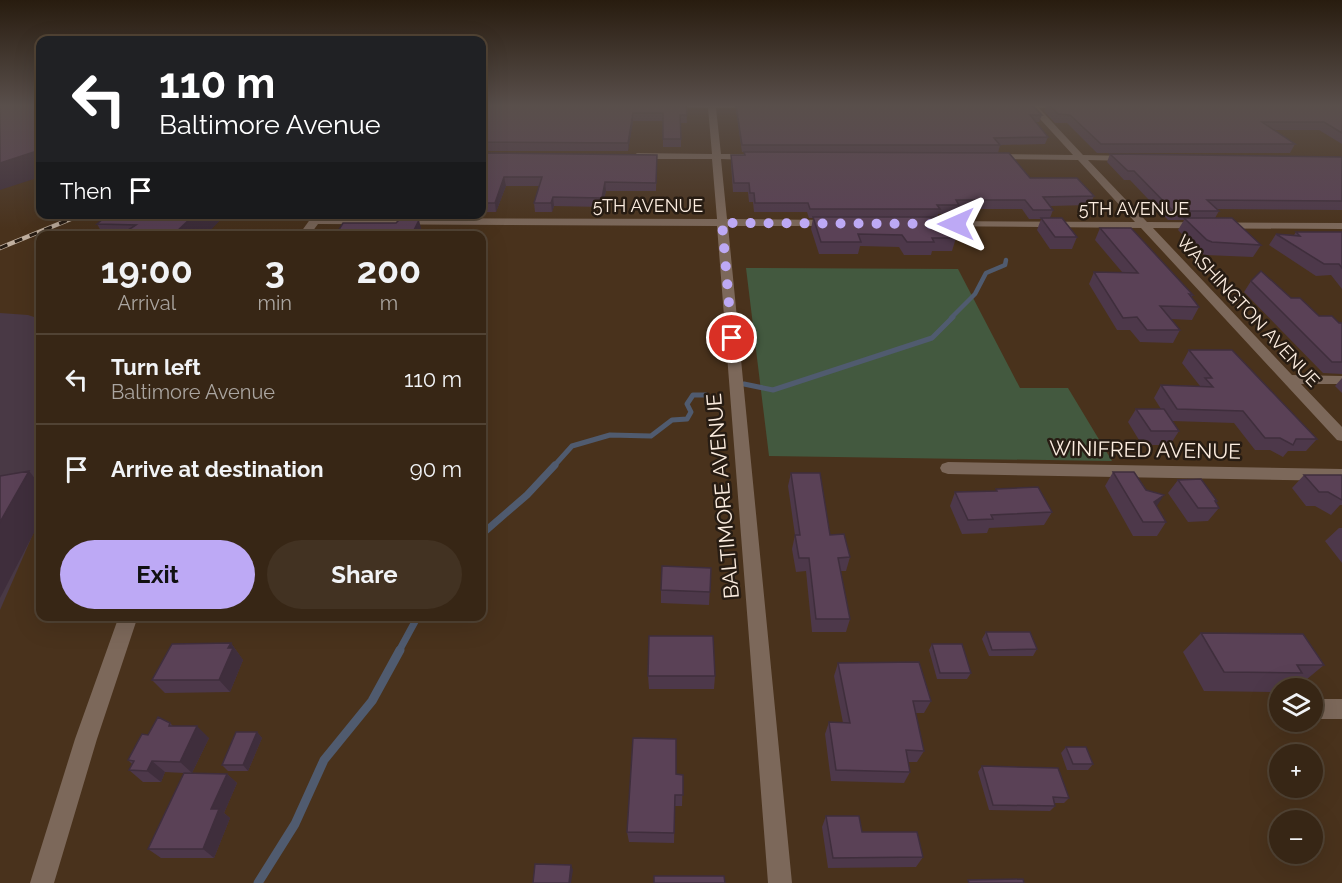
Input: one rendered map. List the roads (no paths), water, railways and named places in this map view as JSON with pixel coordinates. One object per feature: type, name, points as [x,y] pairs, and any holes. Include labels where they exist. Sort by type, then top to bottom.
[{"type":"street","name":"BALTIMORE AVENUE","points":[[716,146],[780,883]]},
{"type":"street","name":"WASHINGTON AVENUE","points":[[1070,146],[1342,436]]},
{"type":"street","points":[[623,156],[764,157]]},
{"type":"street","points":[[975,157],[1140,158]]},
{"type":"street","points":[[307,231],[316,219]]},
{"type":"street","name":"5TH AVENUE","points":[[398,219],[839,224]]},
{"type":"street","name":"5TH AVENUE","points":[[920,224],[1342,226]]},
{"type":"street","points":[[1288,379],[1342,380]]},
{"type":"street","name":"WINIFRED AVENUE","points":[[948,468],[1342,475]]},
{"type":"street","points":[[42,883],[86,739],[127,621]]},
{"type":"street","points":[[1323,709],[1342,710]]},
{"type":"waterway","points":[[951,318],[975,294],[986,273],[1005,265],[1006,260]]},
{"type":"waterway","points":[[744,384],[773,390],[932,338],[953,317]]},
{"type":"waterway","points":[[554,466],[572,446],[610,435],[651,436],[672,420],[687,419],[691,412],[687,404],[693,395],[706,395]]},
{"type":"waterway","points":[[486,531],[527,495],[555,465]]},
{"type":"waterway","points":[[399,651],[415,621]]},
{"type":"waterway","points":[[258,883],[295,824],[324,760],[372,701],[400,650]]},
{"type":"railway","points":[[42,231],[71,219]]},
{"type":"railway","points":[[0,248],[36,233]]}]
